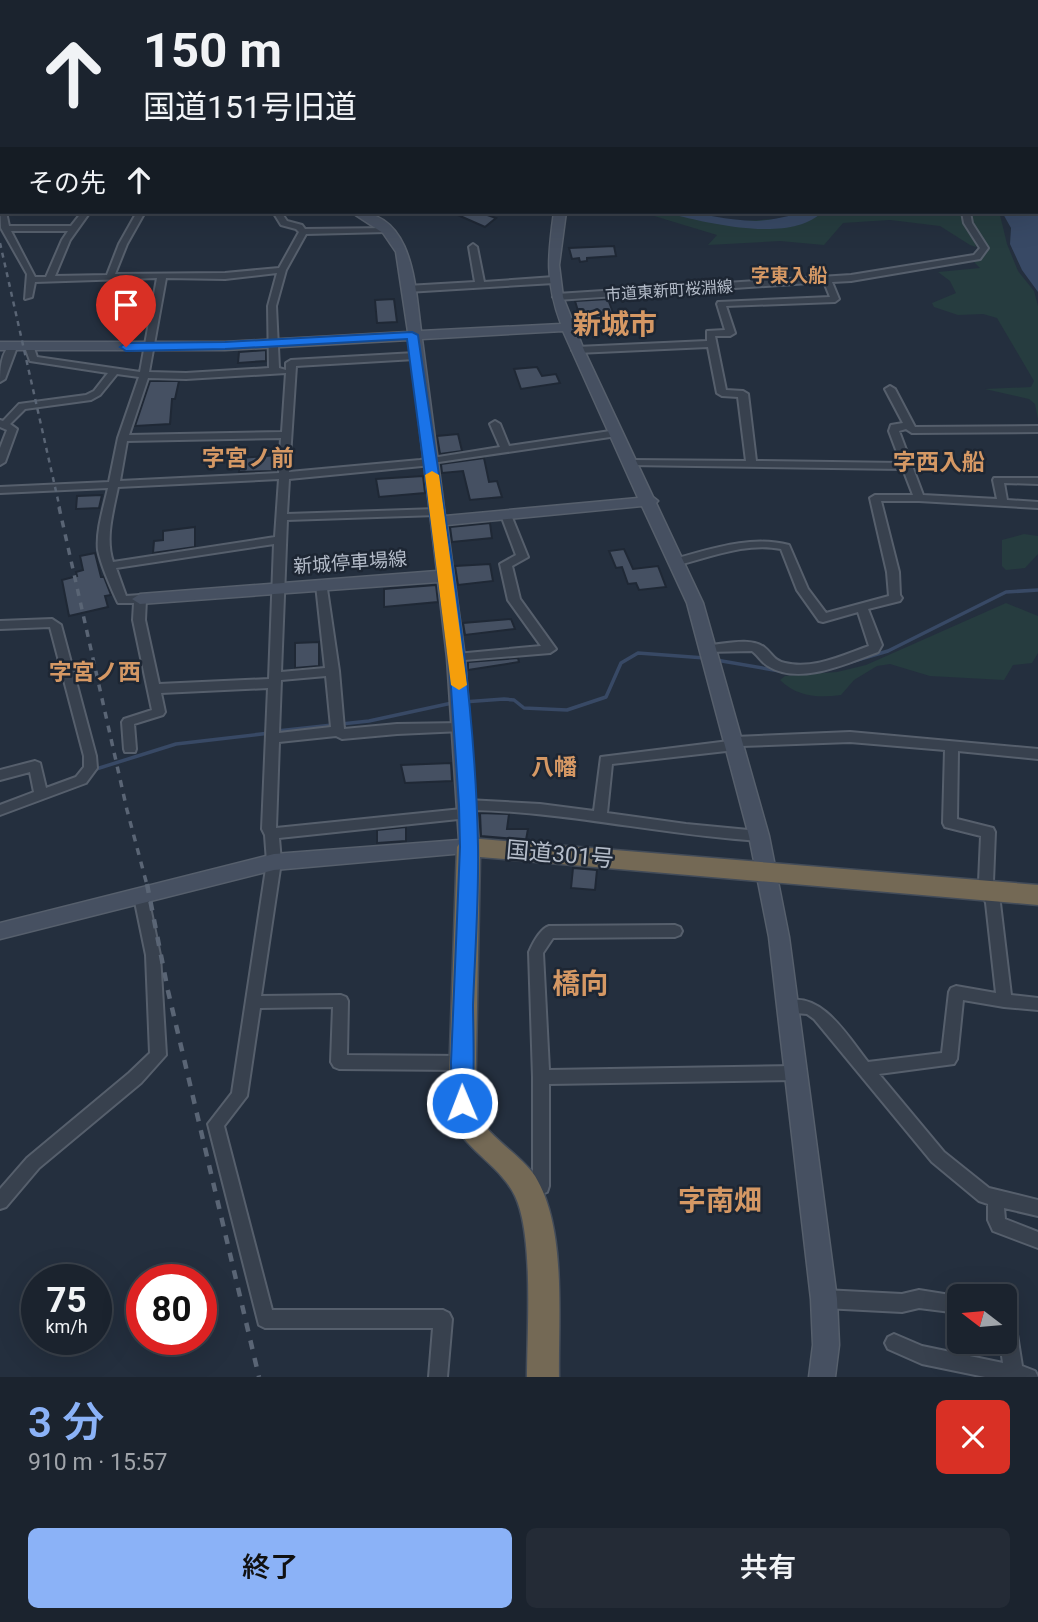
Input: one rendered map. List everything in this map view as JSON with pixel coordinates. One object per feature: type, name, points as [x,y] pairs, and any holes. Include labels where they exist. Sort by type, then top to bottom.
[{"type":"highway","name":"国道301号","points":[[469,847],[1038,895]]},
{"type":"highway","points":[[469,847],[461,1063],[462,1113],[469,1124],[517,1174],[528,1192],[539,1242],[543,1377]]},
{"type":"street","points":[[2,214],[5,228],[31,274],[28,297]]},
{"type":"street","points":[[50,278],[66,240],[85,214]]},
{"type":"street","points":[[110,277],[123,244],[140,214]]},
{"type":"street","points":[[278,214],[284,223],[299,227],[303,232]]},
{"type":"street","points":[[0,932],[274,862],[469,847],[456,658],[402,251],[397,240],[387,230],[360,214]]},
{"type":"street","points":[[560,214],[554,280],[557,297],[577,350],[678,561],[711,656],[760,836],[789,1007],[824,1300],[826,1345],[822,1377]]},
{"type":"street","name":"市道東新町桜淵線","points":[[557,297],[865,277],[977,257],[984,248],[968,223],[966,214]]},
{"type":"street","points":[[5,228],[74,229]]},
{"type":"street","points":[[303,232],[387,230]]},
{"type":"street","points":[[274,371],[272,306],[282,270],[303,232]]},
{"type":"street","points":[[473,247],[480,284]]},
{"type":"street","points":[[31,280],[162,275],[225,276],[282,270]]},
{"type":"street","points":[[130,749],[128,722],[159,712],[139,620],[140,599],[122,600],[108,565],[103,543],[111,485],[122,438],[144,375],[162,275]]},
{"type":"street","points":[[407,289],[554,280]]},
{"type":"street","points":[[751,464],[743,394],[722,393],[710,333],[730,333],[721,304],[835,299],[827,280]]},
{"type":"street","points":[[743,285],[751,303]]},
{"type":"street","points":[[0,379],[6,347],[150,347],[272,343],[568,327]]},
{"type":"street","points":[[577,350],[713,344]]},
{"type":"street","points":[[30,347],[33,359],[144,375],[186,376],[290,370]]},
{"type":"street","points":[[415,356],[291,363],[274,680],[269,829],[274,862],[239,1096],[216,1124],[265,1319],[443,1319],[438,1377]]},
{"type":"street","points":[[0,462],[12,429],[3,424],[22,406],[88,398],[97,393],[114,372]]},
{"type":"street","points":[[890,389],[912,430],[1038,429]]},
{"type":"street","points":[[495,424],[506,450]]},
{"type":"street","points":[[909,426],[895,427],[894,431],[919,498]]},
{"type":"street","points":[[0,490],[285,476],[422,463],[617,433]]},
{"type":"street","points":[[122,438],[287,435]]},
{"type":"street","points":[[632,463],[908,466]]},
{"type":"street","points":[[1003,504],[999,480],[1038,481]]},
{"type":"street","points":[[678,561],[729,548],[774,543],[785,547],[803,590],[823,618],[896,598],[893,572],[875,498],[1038,505]]},
{"type":"street","points":[[283,517],[438,517],[506,514],[650,501]]},
{"type":"street","points":[[456,658],[550,649],[514,600],[506,564],[522,557],[506,514]]},
{"type":"street","points":[[108,565],[280,540]]},
{"type":"street","name":"新城停車場線","points":[[140,599],[446,576]]},
{"type":"street","points":[[322,585],[338,727],[342,734],[462,727]]},
{"type":"street","points":[[711,656],[750,647],[757,649],[773,664],[794,668],[823,666],[874,649],[876,645],[862,609]]},
{"type":"street","points":[[0,625],[55,625],[90,756],[89,771],[0,810]]},
{"type":"street","points":[[153,689],[274,680],[333,671]]},
{"type":"street","points":[[273,734],[338,727]]},
{"type":"street","points":[[600,817],[606,760],[735,744],[850,737],[1038,754]]},
{"type":"street","points":[[952,746],[950,823],[988,832],[986,883],[1004,1001]]},
{"type":"street","points":[[0,775],[35,766],[40,792]]},
{"type":"street","points":[[272,835],[468,809],[560,811],[660,827],[760,836]]},
{"type":"street","points":[[0,1201],[33,1163],[135,1079],[158,1055],[153,955],[141,897]]},
{"type":"street","points":[[528,1192],[541,1186],[541,1077],[536,952],[540,941],[549,932],[675,931]]},
{"type":"street","points":[[864,1069],[949,1059],[956,992],[1038,1004]]},
{"type":"street","points":[[252,1002],[341,1001],[339,1062],[461,1063]]},
{"type":"street","points":[[789,1007],[809,1008],[819,1014],[938,1157],[985,1195],[1038,1208]]},
{"type":"street","points":[[541,1077],[796,1073]]},
{"type":"street","points":[[996,1199],[996,1220],[999,1225],[1038,1240]]},
{"type":"street","points":[[824,1300],[902,1303],[919,1299],[947,1302]]},
{"type":"street","points":[[894,1343],[922,1355],[1022,1375],[1016,1354]]},
{"type":"green space","points":[[648,214],[705,214],[716,219],[744,221],[805,217],[812,214],[1000,215],[1007,244],[1018,271],[1034,291],[1038,306],[1038,419],[1035,404],[1029,399],[985,389],[1031,387],[1034,381],[997,318],[983,314],[958,315],[934,307],[932,303],[956,293],[950,281],[938,272],[980,268],[973,261],[986,254],[984,243],[975,243],[976,247],[970,245],[940,226],[890,220],[843,223],[824,245],[780,241],[708,245],[717,235]]},
{"type":"green space","points":[[1024,534],[1038,536],[1038,554],[1025,568],[1006,570],[1002,566],[1002,540]]},
{"type":"green space","points":[[1006,603],[1038,616],[1038,653],[1032,663],[1013,665],[1004,680],[930,676],[890,664],[877,666],[854,680],[841,695],[825,696],[801,693],[780,680],[785,676],[837,672],[866,665]]},
{"type":"water","points":[[1003,214],[1038,214],[1038,292],[1022,270],[1010,244],[1011,228]]},
{"type":"building","points":[[456,214],[488,214],[496,218],[485,227]]},
{"type":"building","points":[[614,246],[616,256],[587,258],[587,261],[580,262],[579,258],[572,259],[569,248]]},
{"type":"building","points":[[394,299],[397,322],[377,323],[375,300]]},
{"type":"building","points":[[608,299],[616,321],[582,324],[575,301]]},
{"type":"building","points":[[266,350],[266,361],[238,363],[239,352]]},
{"type":"building","points":[[537,367],[542,376],[556,374],[560,383],[521,389],[514,369]]},
{"type":"building","points":[[150,381],[179,381],[175,399],[172,399],[170,424],[135,426]]},
{"type":"building","points":[[458,434],[462,451],[440,454],[437,436]]},
{"type":"building","points":[[277,455],[277,471],[239,472],[241,458]]},
{"type":"building","points":[[484,458],[489,482],[497,481],[502,497],[470,500],[463,471],[442,473],[441,464]]},
{"type":"building","points":[[423,476],[425,493],[379,497],[376,479]]},
{"type":"building","points":[[102,495],[99,508],[76,509],[77,496]]},
{"type":"building","points":[[490,523],[492,538],[452,542],[450,527]]},
{"type":"building","points":[[195,527],[195,547],[153,553],[154,541],[163,540],[163,531]]},
{"type":"building","points":[[624,549],[633,569],[658,566],[666,587],[639,590],[636,583],[628,584],[622,567],[616,568],[609,551]]},
{"type":"building","points":[[95,553],[101,577],[104,577],[111,595],[105,596],[108,607],[69,616],[62,580],[77,576],[76,572],[83,570],[80,556]]},
{"type":"building","points":[[490,564],[493,581],[458,585],[455,566]]},
{"type":"building","points":[[436,585],[438,602],[384,607],[384,589]]},
{"type":"building","points":[[511,619],[515,629],[465,635],[463,623]]},
{"type":"building","points":[[319,642],[319,666],[295,668],[295,643]]},
{"type":"building","points":[[518,658],[519,662],[468,670],[468,662]]},
{"type":"building","points":[[451,763],[452,781],[405,783],[401,765]]},
{"type":"building","points":[[480,813],[509,814],[507,829],[528,829],[526,840],[481,836]]},
{"type":"building","points":[[406,827],[406,841],[377,843],[377,830]]},
{"type":"building","points":[[573,868],[597,870],[595,890],[571,888]]},
{"type":"waterway","points":[[687,214],[718,222],[755,225],[783,223],[812,214]]},
{"type":"waterway","points":[[823,670],[888,651],[1006,592],[1038,590]]},
{"type":"waterway","points":[[463,702],[504,699],[514,700],[524,708],[567,710],[606,697],[621,663],[638,653],[705,658]]},
{"type":"waterway","points":[[716,660],[791,673]]},
{"type":"waterway","points":[[277,731],[369,721],[452,703]]},
{"type":"waterway","points":[[93,770],[176,744],[270,733]]},
{"type":"railway","points":[[0,243],[60,509]]},
{"type":"railway","points":[[59,507],[127,810],[147,885]]},
{"type":"railway","points":[[147,884],[168,991],[259,1377]]},
{"type":"slow traffic","points":[[432,475],[459,685]]},
{"type":"district","name":"字東入船","points":[[789,275]]},
{"type":"district","name":"新城市","points":[[615,324]]},
{"type":"district","name":"字宮ノ前","points":[[248,458]]},
{"type":"district","name":"字西入船","points":[[939,462]]},
{"type":"district","name":"字宮ノ西","points":[[95,672]]},
{"type":"district","name":"八幡","points":[[554,767]]},
{"type":"district","name":"橋向","points":[[580,983]]},
{"type":"district","name":"字南畑","points":[[720,1200]]},
{"type":"route","points":[[126,347],[225,346],[412,335],[456,658],[467,805],[469,847],[462,1103]]}]
